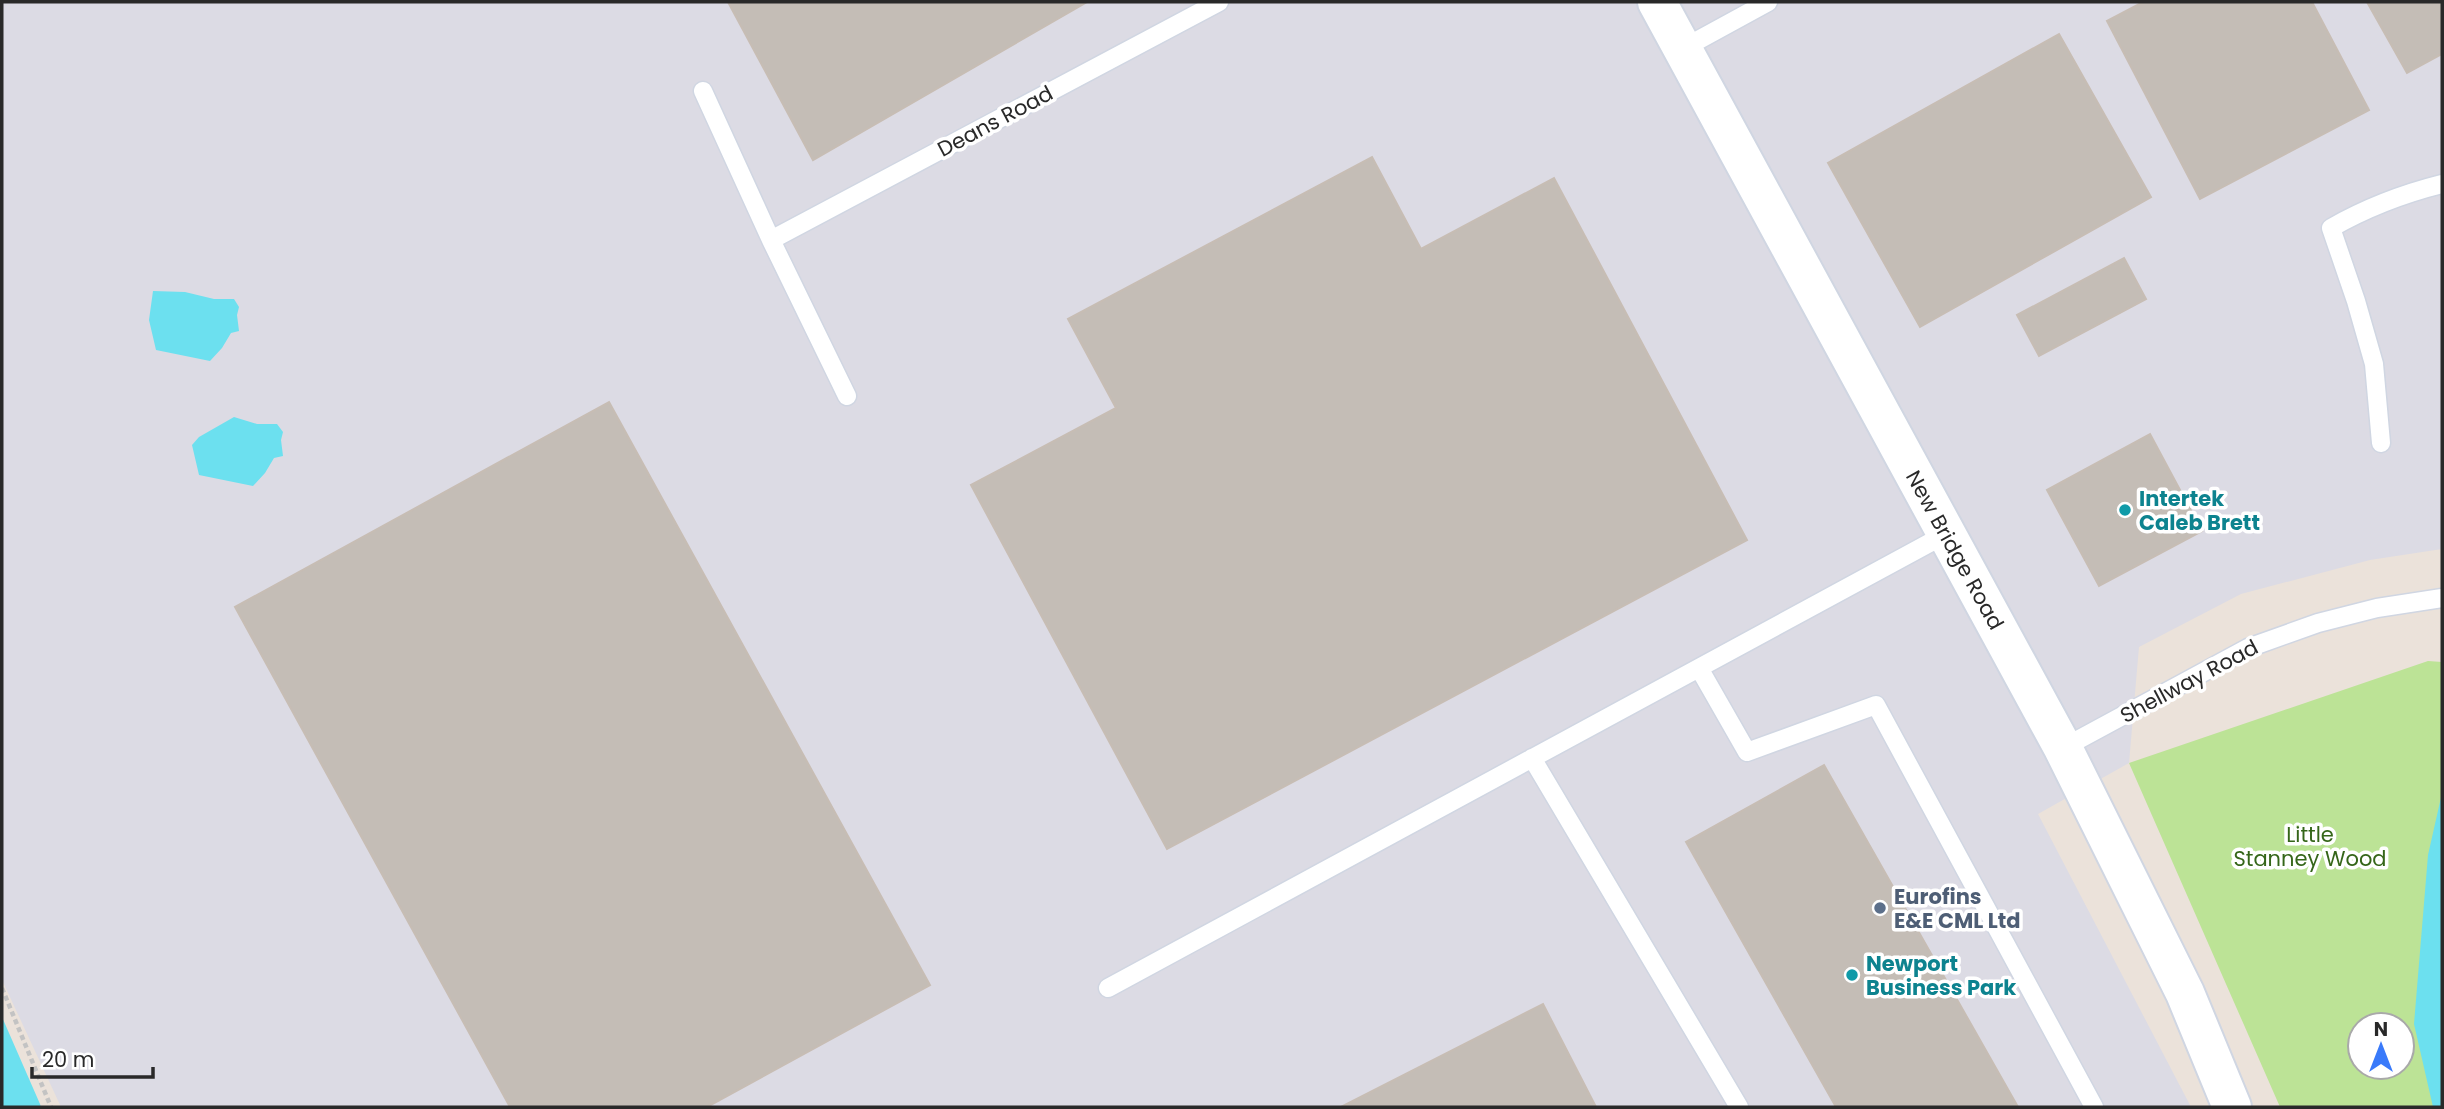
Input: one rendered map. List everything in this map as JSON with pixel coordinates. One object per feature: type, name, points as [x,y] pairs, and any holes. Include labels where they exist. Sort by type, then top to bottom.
[{"type":"street","name":"New Bridge Road","points":[[1657,2],[2063,748],[2185,993],[2232,1107]]},
{"type":"lane","name":"Deans Road","points":[[771,240],[1219,2]]},
{"type":"lane","points":[[1682,49],[1768,2]]},
{"type":"lane","points":[[703,91],[771,240],[847,396]]},
{"type":"lane","points":[[2381,443],[2374,364],[2331,228],[2365,209],[2416,190],[2442,184]]},
{"type":"lane","points":[[1108,988],[1946,534]]},
{"type":"lane","name":"Shellway Road","points":[[2063,748],[2248,648],[2318,623],[2377,608],[2442,598]]},
{"type":"lane","points":[[1699,668],[1747,752],[1876,705],[2094,1107]]},
{"type":"lane","points":[[1532,758],[1739,1107]]},
{"type":"path","points":[[2,988],[51,1107]]},
{"type":"shaded area","points":[[2,2],[2442,2],[2442,549],[2370,560],[2241,594],[2139,647],[2129,763],[2038,814],[2191,1107],[61,1107],[2,980]]},
{"type":"green space","name":"Little Stanney Wood","points":[[2428,661],[2442,662],[2442,1107],[2280,1107],[2129,763]]},
{"type":"water","points":[[153,291],[185,292],[214,299],[234,299],[239,307],[239,331],[231,333],[210,361],[156,350],[149,320]]},
{"type":"water","points":[[234,417],[257,424],[277,424],[283,432],[283,456],[274,458],[253,486],[199,475],[192,445],[199,437]]},
{"type":"water","points":[[2442,793],[2442,1107],[2433,1107],[2416,1033],[2415,1011],[2428,855]]},
{"type":"water","points":[[2,1017],[40,1104],[41,1107],[2,1107]]},
{"type":"building","points":[[728,2],[1087,2],[813,160]]},
{"type":"building","points":[[2143,2],[2312,2],[2369,110],[2200,199],[2107,21]]},
{"type":"building","points":[[2367,2],[2442,2],[2442,54],[2407,73]]},
{"type":"building","points":[[2059,34],[2151,197],[1920,327],[1828,163]]},
{"type":"building","points":[[1372,157],[1421,249],[1554,178],[1747,540],[1167,849],[971,485],[1116,408],[1068,319]]},
{"type":"building","points":[[2124,258],[2146,299],[2039,356],[2017,315]]},
{"type":"building","points":[[609,402],[930,985],[707,1107],[510,1107],[235,607]]},
{"type":"building","name":"Intertek Caleb Brett","points":[[2150,434],[2202,531],[2099,586],[2047,490]]},
{"type":"building","name":"Newport Business Park","points":[[1824,765],[2018,1107],[1836,1107],[1686,842]]},
{"type":"building","points":[[1543,1004],[1596,1107],[1341,1107]]},
{"type":"place","name":"Intertek Caleb Brett","points":[[2125,510]]},
{"type":"place","name":"Eurofins E&E CML Ltd","points":[[1880,908]]},
{"type":"place","name":"Newport Business Park","points":[[1852,975]]}]
